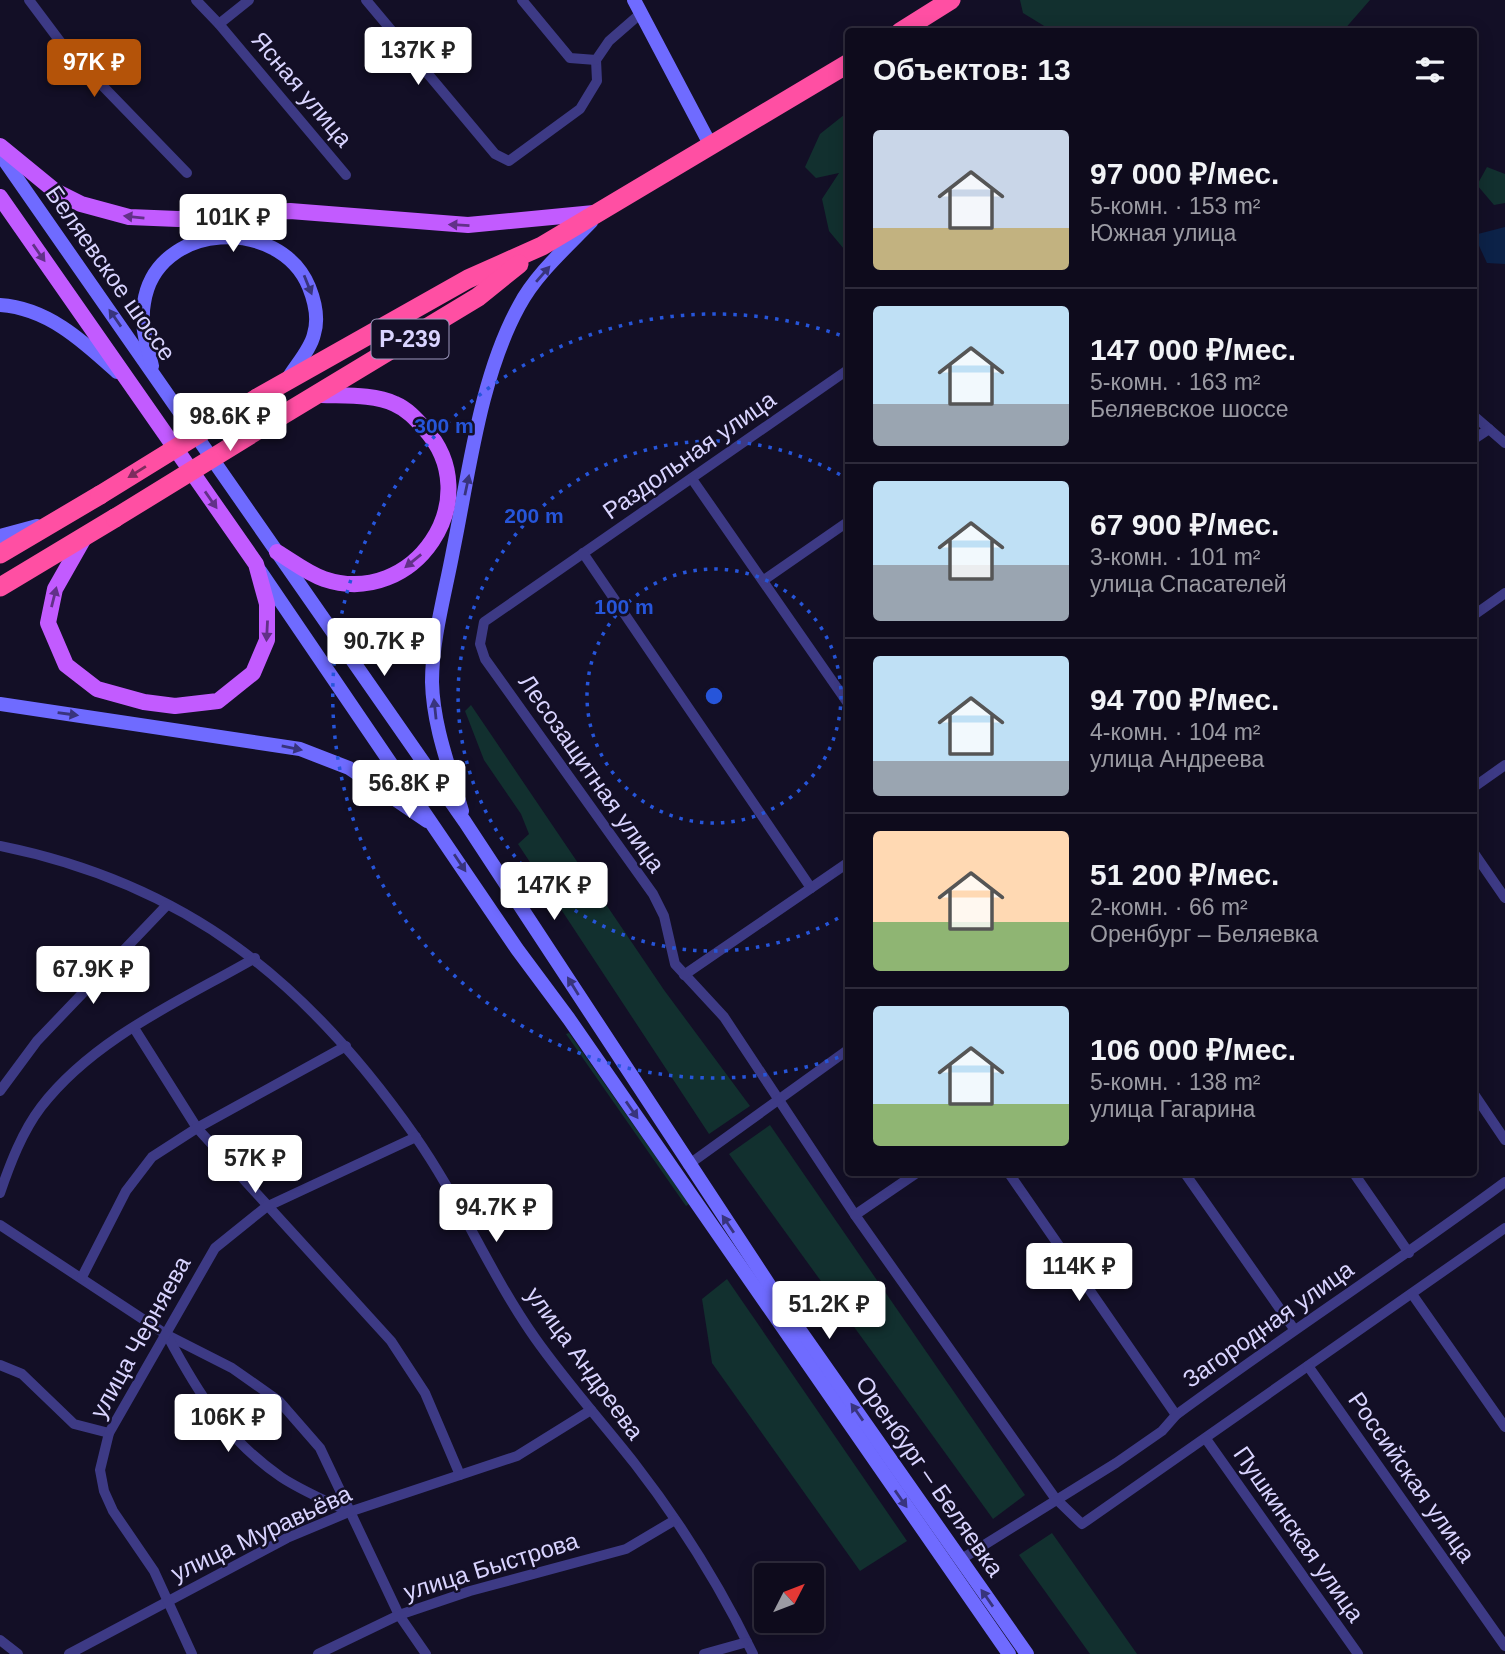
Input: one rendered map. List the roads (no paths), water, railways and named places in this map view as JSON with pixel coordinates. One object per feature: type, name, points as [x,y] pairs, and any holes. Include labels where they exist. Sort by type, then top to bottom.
[{"type":"highway","points":[[906,28],[951,0]]},
{"type":"highway","name":"Р-239","points":[[0,554],[287,380],[468,279],[542,246],[845,64]]},
{"type":"highway","name":"Р-239","points":[[0,587],[271,422],[321,395],[478,297],[542,246]]},
{"type":"main road","points":[[634,0],[711,146]]},
{"type":"main road","points":[[0,146],[55,191],[80,204],[129,217],[178,219],[290,211],[468,225],[600,212]]},
{"type":"main road","name":"Беляевское шоссе","points":[[0,154],[465,822],[610,1044]]},
{"type":"main road","name":"Беляевское шоссе","points":[[0,197],[256,564],[517,949],[593,1054]]},
{"type":"main road","points":[[465,822],[435,717],[432,681],[438,631],[483,412],[499,348],[519,305],[539,278],[600,212]]},
{"type":"main road","points":[[153,374],[142,324],[144,300],[152,279],[163,265],[194,243],[238,236],[263,242],[288,256],[302,270],[316,305],[314,335],[287,380]]},
{"type":"main road","points":[[0,305],[40,314],[68,330],[130,384]]},
{"type":"main road","points":[[277,551],[324,579],[363,583],[389,578],[412,564],[428,549],[447,508],[447,471],[434,439],[412,416],[395,404],[375,399],[321,395]]},
{"type":"main road","points":[[0,536],[52,523]]},
{"type":"main road","points":[[84,538],[55,589],[48,623],[66,665],[97,689],[144,702],[175,706],[218,701],[253,673],[267,640],[267,604],[256,564]]},
{"type":"main road","points":[[0,704],[300,749],[349,768],[380,787],[438,830]]},
{"type":"main road","name":"Оренбург – Беляевка","points":[[610,1044],[688,1165],[1027,1654]]},
{"type":"main road","name":"Оренбург – Беляевка","points":[[593,1054],[1009,1654]]},
{"type":"street","points":[[29,0],[62,44],[187,173]]},
{"type":"street","name":"Ясная улица","points":[[195,0],[219,24],[346,175]]},
{"type":"street","points":[[219,24],[249,0]]},
{"type":"street","points":[[366,0],[495,154],[509,160],[580,109],[597,81],[596,60],[610,41],[640,14]]},
{"type":"street","points":[[522,0],[570,58],[596,60]]},
{"type":"street","name":"Раздольная улица","points":[[484,622],[845,372]]},
{"type":"street","points":[[1477,418],[1505,443]]},
{"type":"street","points":[[1477,437],[1489,429]]},
{"type":"street","points":[[692,479],[845,691]]},
{"type":"street","points":[[764,580],[845,524]]},
{"type":"street","points":[[583,553],[811,888]]},
{"type":"street","points":[[1477,613],[1505,593]]},
{"type":"street","name":"Лесозащитная улица","points":[[484,622],[480,644],[485,659],[653,894],[664,916],[671,957],[684,975],[724,1017],[776,1100],[855,1215],[1055,1498],[1082,1524],[1206,1439]]},
{"type":"street","points":[[1477,785],[1505,765]]},
{"type":"street","name":"улица Андреева","points":[[0,846],[53,856],[119,881],[167,905],[255,957],[299,996],[346,1046],[416,1138],[534,1337],[675,1520],[753,1654]]},
{"type":"street","points":[[1477,857],[1505,898]]},
{"type":"street","points":[[684,975],[845,865]]},
{"type":"street","points":[[0,1091],[37,1041],[167,905]]},
{"type":"street","points":[[0,1193],[12,1158],[40,1107],[86,1060],[134,1028],[255,957]]},
{"type":"street","points":[[134,1028],[197,1128],[266,1207],[391,1341],[425,1394],[460,1475]]},
{"type":"street","points":[[82,1277],[126,1191],[152,1157],[197,1128],[346,1046]]},
{"type":"street","points":[[688,1165],[845,1052]]},
{"type":"street","points":[[1477,1098],[1505,1140]]},
{"type":"street","name":"улица Черняева","points":[[192,1654],[154,1571],[113,1511],[104,1491],[100,1470],[109,1433],[215,1248],[266,1207],[416,1138]]},
{"type":"street","points":[[855,1215],[912,1176]]},
{"type":"street","points":[[1010,1176],[1176,1415]]},
{"type":"street","points":[[1187,1176],[1294,1329]]},
{"type":"street","points":[[1356,1176],[1409,1253]]},
{"type":"street","name":"Загородная улица","points":[[960,1560],[1055,1498],[1116,1463],[1162,1431],[1176,1415],[1294,1329],[1409,1253],[1505,1182]]},
{"type":"street","points":[[0,1225],[167,1335],[232,1368],[279,1401],[320,1448],[399,1615],[426,1654]]},
{"type":"street","points":[[1206,1439],[1505,1228]]},
{"type":"street","points":[[1412,1293],[1505,1427]]},
{"type":"street","points":[[167,1335],[200,1396],[235,1440],[282,1478],[349,1512]]},
{"type":"street","points":[[0,1365],[22,1374],[74,1424],[109,1433]]},
{"type":"street","name":"Российская улица","points":[[1308,1366],[1505,1646]]},
{"type":"street","name":"улица Муравьёва","points":[[69,1654],[287,1538],[349,1512],[517,1456],[590,1410]]},
{"type":"street","name":"Пушкинская улица","points":[[1206,1439],[1358,1654]]},
{"type":"street","name":"улица Быстрова","points":[[318,1654],[399,1615],[470,1591],[625,1549],[675,1520]]},
{"type":"street","points":[[0,1640],[18,1654]]},
{"type":"street","points":[[704,1654],[747,1642]]},
{"type":"water","points":[[1505,227],[1505,264],[1487,263],[1477,241],[1477,234]]}]
